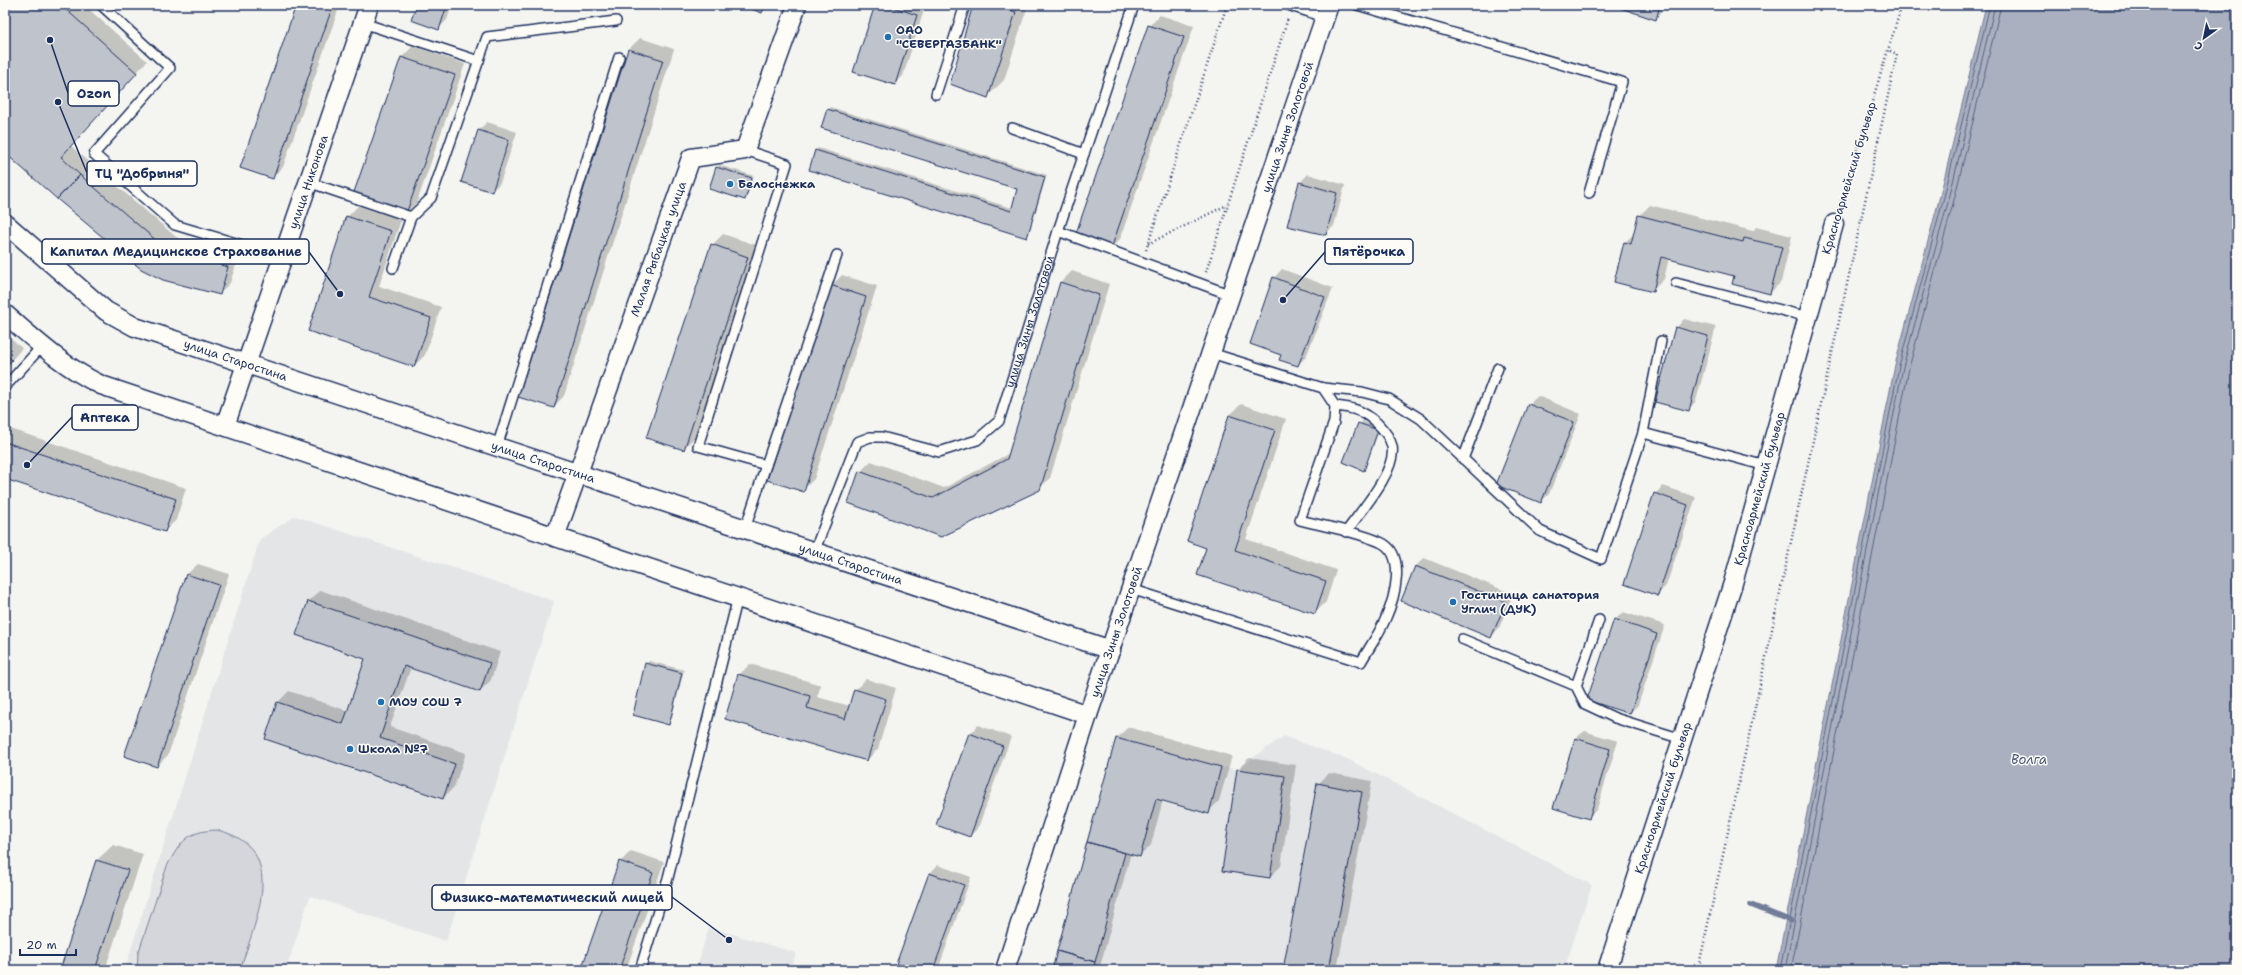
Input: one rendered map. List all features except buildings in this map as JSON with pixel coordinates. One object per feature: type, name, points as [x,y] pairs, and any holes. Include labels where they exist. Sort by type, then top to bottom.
[{"type":"street","name":"улица Никонова","points":[[225,426],[368,5]]},
{"type":"street","points":[[745,150],[797,5]]},
{"type":"street","name":"улица Зины Золотовой","points":[[1005,970],[1088,715],[1326,11]]},
{"type":"street","name":"Малая Рыбацкая улица","points":[[555,537],[691,158],[745,150]]},
{"type":"street","name":"улица Старостина","points":[[5,223],[106,311],[120,320],[246,364],[1111,650]]},
{"type":"street","name":"Красноармейский бульвар","points":[[1606,970],[1733,583],[1834,224]]},
{"type":"street","points":[[5,314],[42,346],[80,375],[101,384],[1088,715]]},
{"type":"lane","points":[[101,5],[170,68],[94,154],[175,225],[283,257]]},
{"type":"lane","points":[[936,94],[965,5]]},
{"type":"lane","points":[[1134,5],[1058,231],[1231,295]]},
{"type":"lane","points":[[1356,5],[1622,82],[1589,193]]},
{"type":"lane","points":[[1290,6],[1326,11]]},
{"type":"lane","points":[[393,268],[411,217],[431,198],[487,37],[616,21]]},
{"type":"lane","points":[[363,23],[479,61]]},
{"type":"lane","points":[[497,447],[619,56]]},
{"type":"lane","points":[[1012,128],[1084,154]]},
{"type":"lane","points":[[745,150],[787,164],[698,446],[766,465]]},
{"type":"lane","points":[[308,182],[411,217]]},
{"type":"lane","name":"улица Зины Золотовой","points":[[814,552],[858,442],[870,437],[882,437],[939,452],[977,440],[999,421],[1058,231]]},
{"type":"lane","points":[[744,529],[837,255]]},
{"type":"lane","points":[[1676,283],[1808,317]]},
{"type":"lane","points":[[1211,353],[1323,388],[1362,392],[1389,400],[1421,419],[1540,531],[1601,559],[1643,433],[1661,341]]},
{"type":"lane","points":[[5,387],[42,346]]},
{"type":"lane","points":[[1463,459],[1498,368]]},
{"type":"lane","points":[[1131,589],[1361,662],[1386,620],[1397,584],[1397,568],[1393,554],[1382,542],[1300,520],[1334,422],[1336,406],[1323,388]]},
{"type":"lane","points":[[1336,406],[1355,408],[1370,418],[1383,430],[1392,446],[1391,461],[1383,479],[1346,532]]},
{"type":"lane","points":[[1643,433],[1766,466]]},
{"type":"lane","points":[[640,970],[668,878],[738,597]]},
{"type":"lane","points":[[1576,686],[1599,620]]},
{"type":"lane","points":[[1462,639],[1576,686],[1585,704],[1615,718],[1682,739]]},
{"type":"path","points":[[1142,262],[1227,5]]},
{"type":"path","name":"Красноармейский бульвар","points":[[1834,224],[1902,5]]},
{"type":"path","points":[[1202,284],[1290,6]]},
{"type":"path","points":[[1698,970],[1897,54],[1888,50]]},
{"type":"path","points":[[1148,244],[1227,205]]},
{"type":"shaded area","name":"Школа №7","points":[[295,516],[554,601],[446,941],[310,896],[286,970],[126,970],[128,959],[260,539]]},
{"type":"shaded area","points":[[1284,736],[1347,759],[1592,885],[1564,970],[1052,970],[1116,738],[1221,767],[1237,769]]},
{"type":"shaded area","points":[[217,830],[240,839],[254,852],[261,869],[262,888],[259,909],[240,970],[137,970],[138,954],[167,866],[176,850],[192,835]]},
{"type":"shaded area","points":[[709,927],[796,953],[791,970],[696,970]]},
{"type":"water","name":"Волга","points":[[1986,5],[2237,5],[2237,970],[1776,970],[1895,365],[1940,196]]},
{"type":"waterway","points":[[1751,905],[1791,921]]},
{"type":"place","name":"ОАО \"СЕВЕРГАЗБАНК\"","points":[[888,37]]},
{"type":"place","name":"Ozon","points":[[50,40]]},
{"type":"place","name":"ТЦ \"Добрыня\"","points":[[58,102]]},
{"type":"place","name":"Белоснежка","points":[[730,184]]},
{"type":"place","name":"Капитал Медицинское Страхование","points":[[340,294]]},
{"type":"place","name":"Пятёрочка","points":[[1283,300]]},
{"type":"place","name":"Аптека","points":[[27,465]]},
{"type":"place","name":"Гостиница санатория Углич (ДУК)","points":[[1453,602]]},
{"type":"place","name":"МОУ СОШ 7","points":[[381,702]]},
{"type":"place","name":"Школа №7","points":[[350,749]]},
{"type":"place","name":"Физико-математический лицей","points":[[729,940]]}]
